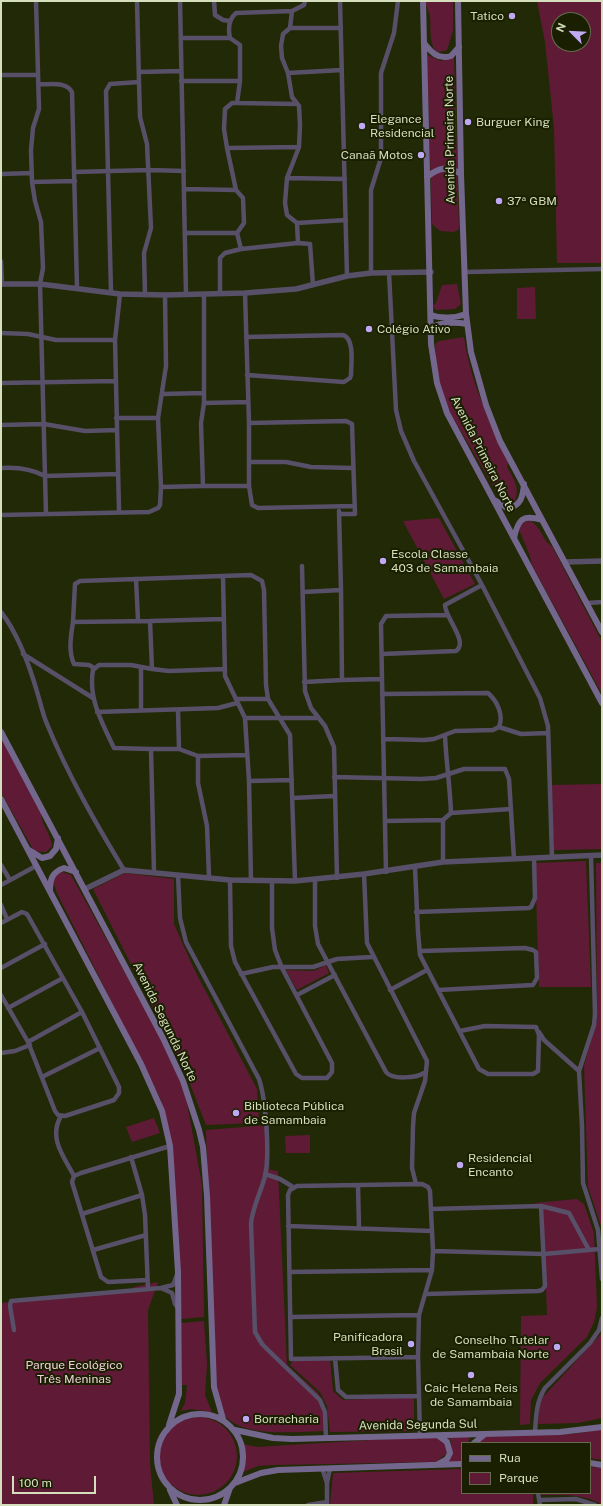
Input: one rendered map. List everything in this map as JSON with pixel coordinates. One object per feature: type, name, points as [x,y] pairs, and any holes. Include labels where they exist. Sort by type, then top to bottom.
[{"type":"main road","name":"Avenida Primeira Norte","points":[[423,1],[432,356],[437,383],[447,412],[602,703]]},
{"type":"main road","name":"Avenida Primeira Norte","points":[[458,1],[461,174],[466,314],[470,352],[486,405],[500,441],[600,624],[602,632]]},
{"type":"main road","points":[[424,43],[432,54],[442,57],[451,56],[459,47]]},
{"type":"main road","points":[[427,177],[435,171],[444,168],[454,170],[461,174]]},
{"type":"main road","points":[[431,315],[436,317],[460,316],[466,314]]},
{"type":"main road","points":[[431,328],[442,324],[467,324]]},
{"type":"main road","points":[[494,500],[507,508],[516,506],[522,498],[524,484]]},
{"type":"main road","points":[[514,538],[516,526],[524,518],[530,517],[542,520]]},
{"type":"main road","name":"Avenida Segunda Norte","points":[[1,732],[166,1045],[183,1081],[199,1130],[207,1196],[214,1387],[223,1419]]},
{"type":"main road","points":[[1,799],[150,1082],[162,1111],[170,1146],[178,1272],[179,1394],[170,1425]]},
{"type":"main road","points":[[28,850],[37,856],[47,858],[56,849],[58,838]]},
{"type":"main road","points":[[50,893],[50,881],[55,872],[64,868],[76,872]]},
{"type":"main road","points":[[177,1505],[170,1488],[160,1475],[156,1458],[159,1440],[170,1425],[180,1418],[191,1414],[207,1414],[223,1419],[234,1430],[239,1438],[244,1456],[240,1475],[233,1485],[224,1505]]},
{"type":"main road","name":"Avenida Segunda Sul","points":[[234,1430],[273,1438],[326,1438],[535,1433],[580,1430],[602,1426]]},
{"type":"main road","points":[[476,1442],[486,1435]]},
{"type":"main road","points":[[437,1465],[447,1459],[450,1453],[447,1442],[439,1436]]},
{"type":"main road","points":[[591,1463],[602,1464]]},
{"type":"main road","points":[[170,1488],[184,1497],[200,1500],[211,1499],[222,1494],[233,1485],[261,1473],[278,1470],[461,1464]]},
{"type":"street","points":[[36,1],[39,109],[31,139],[32,182],[35,201],[42,222],[43,268],[40,284],[43,337],[46,514]]},
{"type":"street","points":[[138,1],[140,117],[147,144],[151,228],[144,252],[145,295]]},
{"type":"street","points":[[180,1],[186,233],[186,294]]},
{"type":"street","points":[[214,1],[215,15],[223,20],[230,21]]},
{"type":"street","points":[[230,38],[228,29],[230,21],[236,14],[292,11],[304,5],[306,1]]},
{"type":"street","points":[[340,1],[347,276]]},
{"type":"street","points":[[371,273],[371,190],[381,158],[381,73],[394,33],[398,1]]},
{"type":"street","points":[[290,28],[292,11]]},
{"type":"street","points":[[341,28],[290,28],[283,34],[281,46],[282,58],[288,73],[292,97],[300,112],[300,147],[287,178],[285,203],[287,215],[297,223],[346,220]]},
{"type":"street","points":[[181,38],[230,38],[240,45],[240,81],[237,103]]},
{"type":"street","points":[[288,73],[342,70]]},
{"type":"street","points":[[139,72],[181,71]]},
{"type":"street","points":[[1,75],[38,74]]},
{"type":"street","points":[[181,81],[240,81]]},
{"type":"street","points":[[111,292],[106,91],[110,84],[139,82]]},
{"type":"street","points":[[39,84],[64,85],[70,88],[72,92],[77,287]]},
{"type":"street","points":[[241,250],[237,233],[244,223],[243,198],[236,190],[227,148],[224,129],[225,109],[232,103],[297,104]]},
{"type":"street","points":[[227,148],[300,147]]},
{"type":"street","points":[[74,172],[149,170],[184,171]]},
{"type":"street","points":[[1,174],[32,173]]},
{"type":"street","points":[[287,178],[344,179]]},
{"type":"street","points":[[32,182],[75,181]]},
{"type":"street","points":[[184,189],[236,190]]},
{"type":"street","points":[[297,223],[298,243]]},
{"type":"street","points":[[186,233],[237,233]]},
{"type":"street","points":[[220,293],[220,258],[224,253],[298,243],[310,244],[313,285]]},
{"type":"street","points":[[1,261],[1,284],[40,284],[77,287],[120,294],[145,295],[281,292],[347,276],[371,273],[430,272]]},
{"type":"street","points":[[465,272],[602,269]]},
{"type":"street","points":[[389,273],[396,410],[402,431],[414,461],[482,585],[540,698],[546,717],[548,733],[552,857]]},
{"type":"street","points":[[245,293],[250,462],[249,486],[252,505],[258,508],[339,508],[354,506]]},
{"type":"street","points":[[119,511],[115,340],[120,294]]},
{"type":"street","points":[[203,486],[201,423],[204,403],[204,294]]},
{"type":"street","points":[[1,515],[119,511],[149,512],[158,508],[160,504],[161,487],[158,418],[166,366],[165,295]]},
{"type":"street","points":[[1,333],[28,334],[56,340],[115,340]]},
{"type":"street","points":[[246,337],[343,335],[348,338],[350,343],[351,375],[350,378],[344,382],[247,375]]},
{"type":"street","points":[[1,383],[43,384],[115,381]]},
{"type":"street","points":[[162,394],[204,393]]},
{"type":"street","points":[[204,403],[248,402]]},
{"type":"street","points":[[116,418],[158,418]]},
{"type":"street","points":[[249,422],[349,422],[352,424],[355,514],[339,514]]},
{"type":"street","points":[[1,425],[44,424],[85,431],[116,430]]},
{"type":"street","points":[[250,462],[286,462],[311,467],[353,468]]},
{"type":"street","points":[[1,468],[13,467],[45,476],[118,474]]},
{"type":"street","points":[[161,487],[249,486]]},
{"type":"street","points":[[339,508],[342,680]]},
{"type":"street","points":[[566,562],[602,561]]},
{"type":"street","points":[[302,566],[304,682],[307,700],[317,718],[325,726],[331,739],[334,757],[337,878]]},
{"type":"street","points":[[94,668],[89,665],[74,664],[72,659],[70,633],[74,622],[75,584],[78,582],[251,575],[262,581],[266,638],[266,685],[268,699],[290,735],[295,881]]},
{"type":"street","points":[[223,576],[225,669],[228,684],[245,718],[249,781],[251,881]]},
{"type":"street","points":[[136,579],[138,620]]},
{"type":"street","points":[[382,654],[456,651],[459,649],[461,642],[445,608],[447,603],[482,585]]},
{"type":"street","points":[[303,592],[341,590]]},
{"type":"street","points":[[588,603],[602,602]]},
{"type":"street","points":[[1,612],[9,622],[23,654],[35,685],[46,722],[61,757],[92,817],[124,870]]},
{"type":"street","points":[[386,872],[385,739],[382,694],[381,624],[386,616],[448,615]]},
{"type":"street","points":[[74,622],[224,619]]},
{"type":"street","points":[[150,621],[152,669]]},
{"type":"street","points":[[23,654],[93,698]]},
{"type":"street","points":[[225,669],[169,671],[141,668],[131,665],[99,665],[94,668],[92,676],[93,698],[97,712],[114,748],[179,749],[198,756],[247,754]]},
{"type":"street","points":[[141,668],[141,710]]},
{"type":"street","points":[[304,682],[382,679]]},
{"type":"street","points":[[382,694],[488,693],[494,700],[502,718],[500,727]]},
{"type":"street","points":[[97,712],[218,708],[236,701],[268,699]]},
{"type":"street","points":[[178,710],[179,749]]},
{"type":"street","points":[[245,718],[317,718]]},
{"type":"street","points":[[385,739],[424,740],[455,731],[493,730],[500,727],[521,734],[548,733]]},
{"type":"street","points":[[445,735],[451,813]]},
{"type":"street","points":[[150,748],[154,872]]},
{"type":"street","points":[[198,756],[198,783],[207,826],[209,877]]},
{"type":"street","points":[[334,778],[385,780],[436,778],[464,769],[505,770],[509,776],[514,859]]},
{"type":"street","points":[[249,781],[292,780]]},
{"type":"street","points":[[293,798],[334,796]]},
{"type":"street","points":[[385,821],[443,820],[451,813],[511,809]]},
{"type":"street","points":[[443,820],[443,862]]},
{"type":"street","points":[[85,889],[124,870],[230,880],[315,881],[415,868],[443,862],[602,855]]},
{"type":"street","points":[[592,856],[596,1014],[594,1025],[579,1071],[583,1183],[598,1230],[602,1279]]},
{"type":"street","points":[[416,912],[529,908],[531,907],[535,898],[534,858]]},
{"type":"street","points":[[1,865],[10,880]]},
{"type":"street","points":[[1,885],[36,866]]},
{"type":"street","points":[[415,868],[416,912],[420,951],[427,970],[479,1069],[488,1074],[533,1074],[538,1071],[538,1031]]},
{"type":"street","points":[[364,874],[366,938],[372,957],[427,1061],[428,1066],[424,1073],[425,1081],[414,1113],[412,1168],[416,1184]]},
{"type":"street","points":[[178,875],[180,918],[186,942],[259,1079],[263,1091],[266,1144],[265,1174],[252,1210],[251,1223],[253,1316],[255,1332],[262,1344],[320,1400],[325,1412],[326,1438]]},
{"type":"street","points":[[230,880],[231,946],[241,974],[296,1074],[302,1078],[327,1078],[332,1072],[332,1063],[282,968],[275,950],[272,928],[272,881]]},
{"type":"street","points":[[315,881],[316,935],[318,944],[388,1074],[394,1077],[420,1075],[424,1073]]},
{"type":"street","points":[[1,906],[7,920]]},
{"type":"street","points":[[1,923],[22,912],[25,912],[45,944],[82,1012],[119,1087],[117,1096],[114,1100],[61,1116],[56,1126],[56,1141],[74,1176],[72,1184],[101,1277],[106,1281],[112,1282],[147,1280]]},
{"type":"street","points":[[1,968],[45,944]]},
{"type":"street","points":[[420,951],[525,948],[536,952],[537,978],[535,984],[533,985],[438,990]]},
{"type":"street","points":[[241,974],[273,967],[313,967],[327,961],[372,957]]},
{"type":"street","points":[[390,990],[427,970]]},
{"type":"street","points":[[297,995],[335,975]]},
{"type":"street","points":[[8,1008],[63,978]]},
{"type":"street","points":[[1,995],[29,1043],[55,1110],[61,1116]]},
{"type":"street","points":[[1,1053],[15,1051],[82,1012]]},
{"type":"street","points":[[460,1031],[479,1026],[534,1026],[538,1028],[538,1031],[544,1040],[579,1071]]},
{"type":"street","points":[[42,1077],[100,1048]]},
{"type":"street","points":[[74,1176],[85,1171],[170,1146]]},
{"type":"street","points":[[131,1157],[142,1195],[146,1235],[148,1289]]},
{"type":"street","points":[[265,1174],[280,1179],[293,1187],[422,1184],[429,1189],[432,1209],[432,1270],[426,1294],[418,1315],[420,1435]]},
{"type":"street","points":[[358,1186],[359,1228]]},
{"type":"street","points":[[285,1366],[291,1359],[288,1195],[293,1187]]},
{"type":"street","points":[[82,1214],[142,1195]]},
{"type":"street","points":[[432,1209],[541,1206],[569,1213],[589,1250]]},
{"type":"street","points":[[426,1294],[542,1290],[545,1286],[541,1206]]},
{"type":"street","points":[[288,1226],[432,1230]]},
{"type":"street","points":[[93,1250],[146,1235]]},
{"type":"street","points":[[433,1251],[544,1254],[600,1249]]},
{"type":"street","points":[[290,1272],[432,1270]]},
{"type":"street","points":[[14,1330],[10,1306],[10,1302],[13,1300],[161,1288],[173,1285],[178,1272]]},
{"type":"street","points":[[161,1288],[172,1294],[178,1308]]},
{"type":"street","points":[[291,1317],[418,1315]]},
{"type":"street","points":[[535,1433],[537,1406],[545,1388],[590,1343],[599,1330],[602,1318]]},
{"type":"street","points":[[291,1359],[418,1356]]},
{"type":"street","points":[[335,1358],[337,1387],[340,1393],[346,1397],[420,1396]]},
{"type":"street","points":[[322,1468],[327,1483]]},
{"type":"street","points":[[308,1505],[327,1504],[327,1483],[330,1468]]},
{"type":"street","points":[[539,1502],[576,1498],[595,1505]]},
{"type":"green space","points":[[426,1],[453,1],[453,31],[447,50],[440,52],[435,51],[433,47],[430,16]]},
{"type":"green space","points":[[537,1],[602,1],[602,263],[557,263],[554,128],[545,42]]},
{"type":"green space","points":[[427,55],[441,61],[454,57],[459,229],[454,232],[440,231],[432,224]]},
{"type":"green space","points":[[457,284],[461,304],[455,309],[436,310],[433,306],[436,303],[442,285]]},
{"type":"green space","points":[[535,287],[536,319],[517,319],[517,288]]},
{"type":"green space","points":[[464,337],[471,370],[481,400],[509,460],[507,467],[517,487],[515,501],[505,502],[499,496],[448,409],[437,374],[435,344],[439,341]]},
{"type":"green space","points":[[439,518],[475,584],[444,599],[403,521]]},
{"type":"green space","points":[[531,521],[538,527],[546,541],[552,546],[602,642],[602,694],[532,565],[519,529],[524,522]]},
{"type":"green space","points":[[1,737],[42,813],[43,821],[52,846],[46,852],[34,851],[1,792]]},
{"type":"green space","points":[[602,784],[602,849],[554,850],[550,785]]},
{"type":"green space","points":[[586,861],[591,987],[539,987],[535,863]]},
{"type":"green space","points":[[596,863],[602,863],[602,1229],[588,1187],[584,1066],[597,1020]]},
{"type":"green space","points":[[62,872],[71,875],[182,1076],[202,1185],[204,1317],[181,1319],[170,1140],[161,1100],[57,893],[53,881],[56,875]]},
{"type":"green space","points":[[125,873],[174,879],[174,924],[194,969],[257,1089],[259,1123],[206,1125],[185,1071],[93,889]]},
{"type":"green space","points":[[326,965],[329,973],[297,990],[286,970],[314,971]]},
{"type":"green space","points":[[154,1118],[160,1133],[132,1142],[126,1127]]},
{"type":"green space","points":[[268,1125],[270,1170],[278,1171],[287,1365],[318,1393],[325,1407],[328,1431],[274,1432],[246,1428],[234,1423],[225,1416],[219,1406],[213,1385],[206,1130]]},
{"type":"green space","points":[[310,1135],[310,1153],[286,1153],[285,1136]]},
{"type":"green space","points":[[577,1199],[584,1204],[594,1233],[597,1307],[594,1322],[587,1337],[540,1383],[531,1400],[530,1424],[520,1425],[521,1316],[547,1315],[543,1210],[534,1203]]},
{"type":"green space","name":"Parque Ecológico Três Meninas","points":[[158,1282],[148,1310],[150,1464],[154,1505],[1,1505],[1,1303],[131,1292],[134,1287]]},
{"type":"green space","points":[[204,1321],[207,1365],[205,1395],[212,1412],[191,1409],[181,1411],[185,1403],[187,1385],[182,1385],[181,1323]]},
{"type":"green space","points":[[602,1330],[602,1418],[578,1423],[538,1424],[539,1407],[543,1397],[600,1335]]},
{"type":"green space","points":[[294,1359],[330,1359],[333,1391],[343,1400],[414,1397],[414,1431],[330,1432],[327,1406],[320,1392],[290,1365]]},
{"type":"green space","points":[[198,1417],[213,1420],[225,1429],[234,1441],[237,1456],[234,1471],[225,1483],[213,1492],[198,1495],[183,1492],[171,1483],[162,1471],[159,1456],[162,1441],[171,1429],[183,1420]]},
{"type":"green space","points":[[602,1429],[602,1460],[591,1458],[591,1442],[477,1442],[481,1436],[573,1434]]},
{"type":"green space","points":[[471,1434],[468,1442],[461,1442],[461,1462],[446,1462],[452,1454],[451,1441],[445,1435]]},
{"type":"green space","points":[[436,1436],[445,1444],[447,1453],[436,1462],[273,1465],[258,1466],[243,1472],[246,1461],[243,1444],[257,1447]]},
{"type":"green space","points":[[591,1467],[602,1468],[602,1505],[588,1498],[564,1495],[541,1495],[591,1494]]},
{"type":"green space","points":[[461,1469],[461,1494],[533,1494],[533,1505],[330,1505],[333,1473]]},
{"type":"place","name":"Tatico","points":[[512,16]]},
{"type":"place","name":"Burguer King","points":[[468,122]]},
{"type":"place","name":"Elegance Residencial","points":[[362,126]]},
{"type":"place","name":"Canaã Motos","points":[[421,155]]},
{"type":"place","name":"37ª GBM","points":[[499,201]]},
{"type":"place","name":"Colégio Ativo","points":[[369,329]]},
{"type":"place","name":"Escola Classe 403 de Samambaia","points":[[383,561]]},
{"type":"place","name":"Biblioteca Pública de Samambaia","points":[[236,1113]]},
{"type":"place","name":"Residencial Encanto","points":[[460,1165]]},
{"type":"place","name":"Panificadora Brasil","points":[[411,1344]]},
{"type":"place","name":"Conselho Tutelar de Samambaia Norte","points":[[557,1347]]},
{"type":"place","name":"Caic Helena Reis de Samambaia","points":[[471,1375]]},
{"type":"place","name":"Borracharia","points":[[246,1419]]}]
